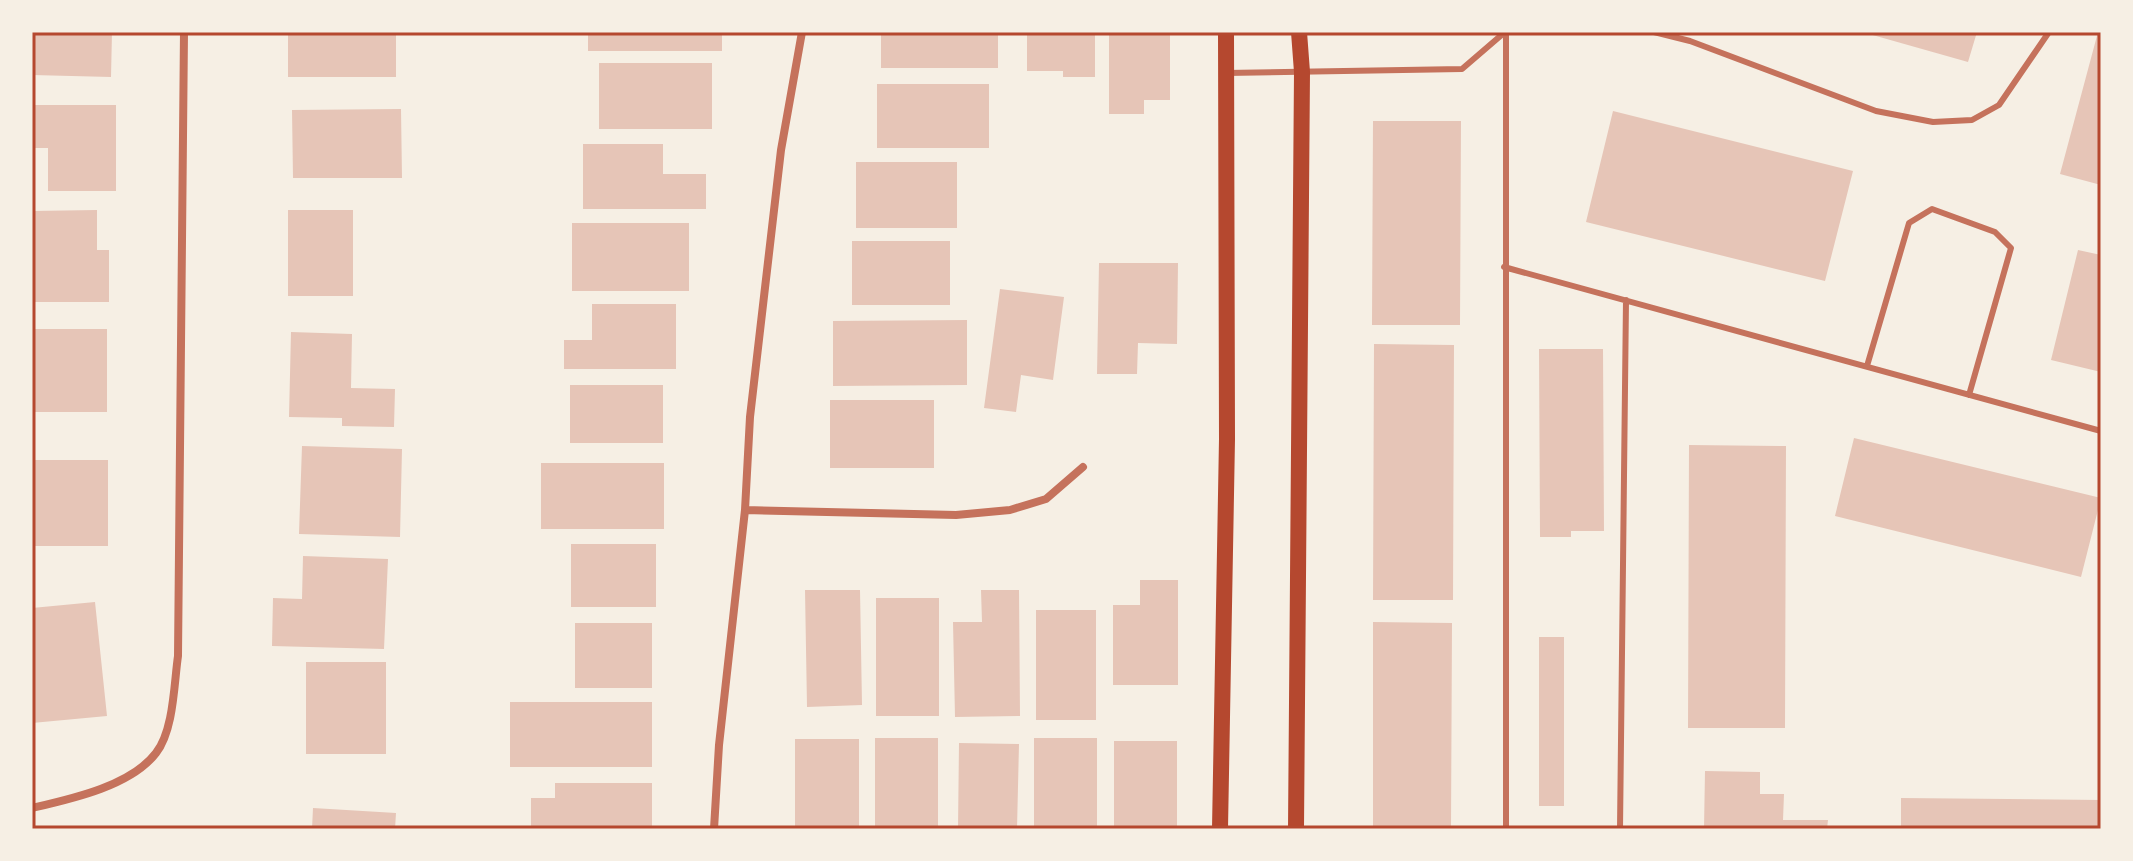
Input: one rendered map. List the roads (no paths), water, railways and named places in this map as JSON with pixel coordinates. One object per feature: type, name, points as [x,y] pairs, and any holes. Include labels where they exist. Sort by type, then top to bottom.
[{"type":"main road","points":[[1220,829],[1227,439],[1226,32]]},
{"type":"main road","points":[[1296,829],[1302,72],[1299,32]]},
{"type":"street","points":[[32,808],[75,798],[132,775],[157,752],[170,718],[178,656],[184,32]]},
{"type":"street","points":[[714,829],[719,745],[745,510],[750,417],[781,150],[802,32]]},
{"type":"street","points":[[745,510],[956,515],[1010,510],[1046,499],[1083,467]]},
{"type":"lane","points":[[1226,73],[1462,69],[1505,32]]},
{"type":"lane","points":[[1505,32],[1506,829]]},
{"type":"lane","points":[[1654,32],[1690,41],[1876,111],[1933,122],[1972,120],[1999,105],[2049,32]]},
{"type":"lane","points":[[1867,366],[1909,223],[1932,209],[1995,232],[2011,248],[1969,395]]},
{"type":"lane","points":[[1504,267],[2101,431]]},
{"type":"lane","points":[[1620,829],[1626,300]]}]
